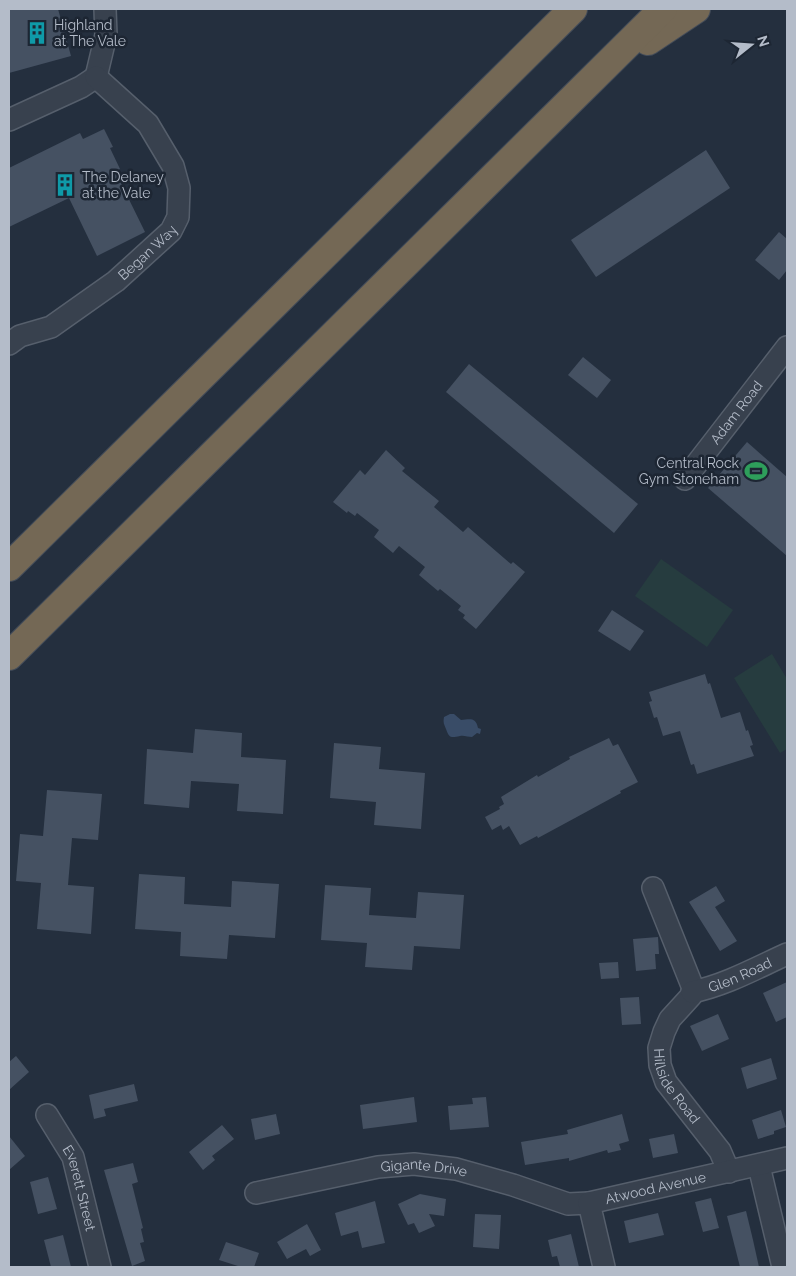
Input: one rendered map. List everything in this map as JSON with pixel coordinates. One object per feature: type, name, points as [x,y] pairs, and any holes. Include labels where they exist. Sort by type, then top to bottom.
[{"type":"highway","points":[[9,567],[573,9]]},
{"type":"highway","points":[[9,656],[663,9]]},
{"type":"highway","points":[[594,76],[696,9]]},
{"type":"street","points":[[9,120],[81,87],[96,77],[106,35],[105,9]]},
{"type":"street","name":"Began Way","points":[[9,344],[20,336],[52,327],[116,281],[171,231],[178,217],[179,188],[174,166],[148,124],[96,77]]},
{"type":"street","name":"Adam Road","points":[[685,479],[787,347]]},
{"type":"street","points":[[653,888],[692,983],[692,992]]},
{"type":"street","name":"Glen Road","points":[[692,992],[733,980],[787,954]]},
{"type":"street","name":"Hillside Road","points":[[692,992],[688,1000],[670,1019],[664,1032],[659,1048],[660,1065],[666,1082],[720,1151],[729,1172]]},
{"type":"street","name":"Everett Street","points":[[47,1115],[74,1157],[100,1267]]},
{"type":"street","name":"Atwood Avenue","points":[[604,1267],[589,1203],[759,1166],[787,1158]]},
{"type":"street","name":"Gigante Drive","points":[[256,1192],[378,1167],[414,1164],[456,1169],[513,1185],[568,1204],[589,1203]]},
{"type":"street","points":[[759,1166],[783,1267]]},
{"type":"green space","points":[[661,559],[733,610],[707,647],[635,596]]},
{"type":"green space","points":[[772,654],[787,679],[787,749],[780,753],[734,678]]},
{"type":"water","points":[[454,714],[461,720],[474,720],[478,728],[481,729],[480,734],[477,733],[472,737],[449,736],[444,725],[444,717]]},
{"type":"building","name":"Highland at The Vale","points":[[9,9],[58,9],[71,56],[9,73]]},
{"type":"building","name":"The Delaney at the Vale","points":[[104,129],[113,147],[110,148],[120,169],[115,171],[145,232],[97,256],[69,198],[9,227],[9,168],[80,133],[83,139]]},
{"type":"building","points":[[706,150],[730,188],[596,277],[571,240]]},
{"type":"building","points":[[779,232],[787,239],[787,270],[779,280],[755,260]]},
{"type":"building","points":[[583,357],[611,380],[597,398],[568,375]]},
{"type":"building","points":[[469,364],[638,504],[614,533],[446,392]]},
{"type":"building","points":[[747,442],[787,477],[787,556],[708,488]]},
{"type":"building","points":[[386,450],[405,468],[402,471],[439,501],[434,507],[463,532],[468,527],[511,564],[513,562],[525,572],[476,629],[463,618],[465,615],[458,610],[461,606],[440,589],[438,591],[419,575],[425,567],[399,546],[393,553],[374,537],[379,530],[357,513],[355,516],[348,511],[347,513],[333,502],[360,470],[365,475]]},
{"type":"building","points":[[612,610],[644,631],[630,651],[598,631]]},
{"type":"building","points":[[705,674],[708,684],[710,683],[721,718],[740,712],[753,745],[750,746],[754,756],[697,774],[694,764],[691,765],[680,731],[663,736],[657,717],[654,718],[649,702],[652,701],[649,692]]},
{"type":"building","points":[[195,729],[242,733],[241,757],[286,760],[283,814],[237,811],[239,784],[191,781],[189,808],[144,804],[147,749],[193,753]]},
{"type":"building","points":[[609,738],[613,746],[618,744],[638,782],[538,838],[537,836],[520,845],[509,826],[503,830],[501,825],[492,830],[485,817],[500,809],[499,807],[504,804],[501,797],[537,775],[538,777],[570,759],[569,757]]},
{"type":"building","points":[[334,743],[381,747],[379,769],[425,773],[421,829],[374,825],[376,802],[330,798]]},
{"type":"building","points":[[47,790],[102,794],[98,840],[72,838],[68,885],[94,887],[91,934],[37,929],[41,883],[16,881],[20,834],[43,836]]},
{"type":"building","points":[[139,874],[185,877],[184,904],[231,907],[232,881],[279,884],[275,938],[229,935],[227,959],[180,956],[181,932],[135,929]]},
{"type":"building","points":[[325,885],[371,888],[369,915],[416,918],[418,892],[464,895],[460,949],[414,946],[412,970],[365,967],[367,943],[321,940]]},
{"type":"building","points":[[716,886],[725,901],[715,907],[737,941],[720,951],[689,902]]},
{"type":"building","points":[[658,937],[659,954],[655,954],[656,969],[636,971],[633,939]]},
{"type":"building","points":[[618,962],[619,978],[601,979],[599,963]]},
{"type":"building","points":[[787,982],[787,1017],[776,1022],[763,993]]},
{"type":"building","points":[[639,997],[641,1024],[622,1025],[620,998]]},
{"type":"building","points":[[718,1014],[729,1039],[702,1051],[690,1026]]},
{"type":"building","points":[[16,1056],[29,1072],[9,1090],[9,1062]]},
{"type":"building","points":[[771,1058],[777,1079],[747,1089],[741,1068]]},
{"type":"building","points":[[134,1084],[138,1101],[104,1109],[106,1116],[94,1119],[89,1095]]},
{"type":"building","points":[[414,1097],[417,1122],[363,1129],[360,1105]]},
{"type":"building","points":[[486,1097],[489,1127],[450,1130],[448,1106],[473,1104],[472,1098]]},
{"type":"building","points":[[781,1110],[786,1127],[774,1131],[774,1134],[758,1139],[752,1120]]},
{"type":"building","points":[[276,1114],[280,1134],[255,1140],[251,1119]]},
{"type":"building","points":[[622,1114],[629,1141],[619,1144],[621,1150],[608,1153],[607,1150],[569,1161],[569,1158],[525,1165],[521,1142],[568,1134],[567,1130]]},
{"type":"building","points":[[222,1125],[234,1139],[212,1156],[215,1160],[203,1170],[189,1152]]},
{"type":"building","points":[[674,1134],[678,1153],[653,1158],[649,1139]]},
{"type":"building","points":[[9,1136],[25,1156],[9,1170]]},
{"type":"building","points":[[133,1163],[138,1182],[132,1184],[143,1228],[141,1229],[144,1242],[140,1243],[145,1261],[132,1266],[104,1170]]},
{"type":"building","points":[[48,1177],[57,1209],[38,1214],[30,1182]]},
{"type":"building","points":[[420,1194],[446,1199],[444,1216],[429,1214],[435,1226],[419,1233],[414,1223],[408,1225],[398,1204]]},
{"type":"building","points":[[711,1198],[719,1228],[703,1232],[695,1202]]},
{"type":"building","points":[[375,1201],[385,1243],[362,1248],[358,1231],[341,1236],[335,1213]]},
{"type":"building","points":[[746,1211],[759,1267],[740,1267],[727,1216]]},
{"type":"building","points":[[658,1213],[664,1235],[629,1243],[624,1221]]},
{"type":"building","points":[[475,1214],[501,1215],[499,1249],[473,1247]]},
{"type":"building","points":[[307,1224],[321,1250],[310,1256],[306,1249],[287,1259],[277,1242]]},
{"type":"building","points":[[571,1234],[579,1267],[560,1267],[557,1256],[552,1257],[548,1240]]},
{"type":"building","points":[[63,1235],[71,1267],[51,1267],[44,1240]]},
{"type":"building","points":[[226,1242],[259,1253],[254,1267],[241,1267],[219,1260]]},
{"type":"place","name":"Highland at The Vale","points":[[37,33]]},
{"type":"place","name":"The Delaney at the Vale","points":[[65,185]]},
{"type":"place","name":"Central Rock Gym Stoneham","points":[[756,471]]}]
